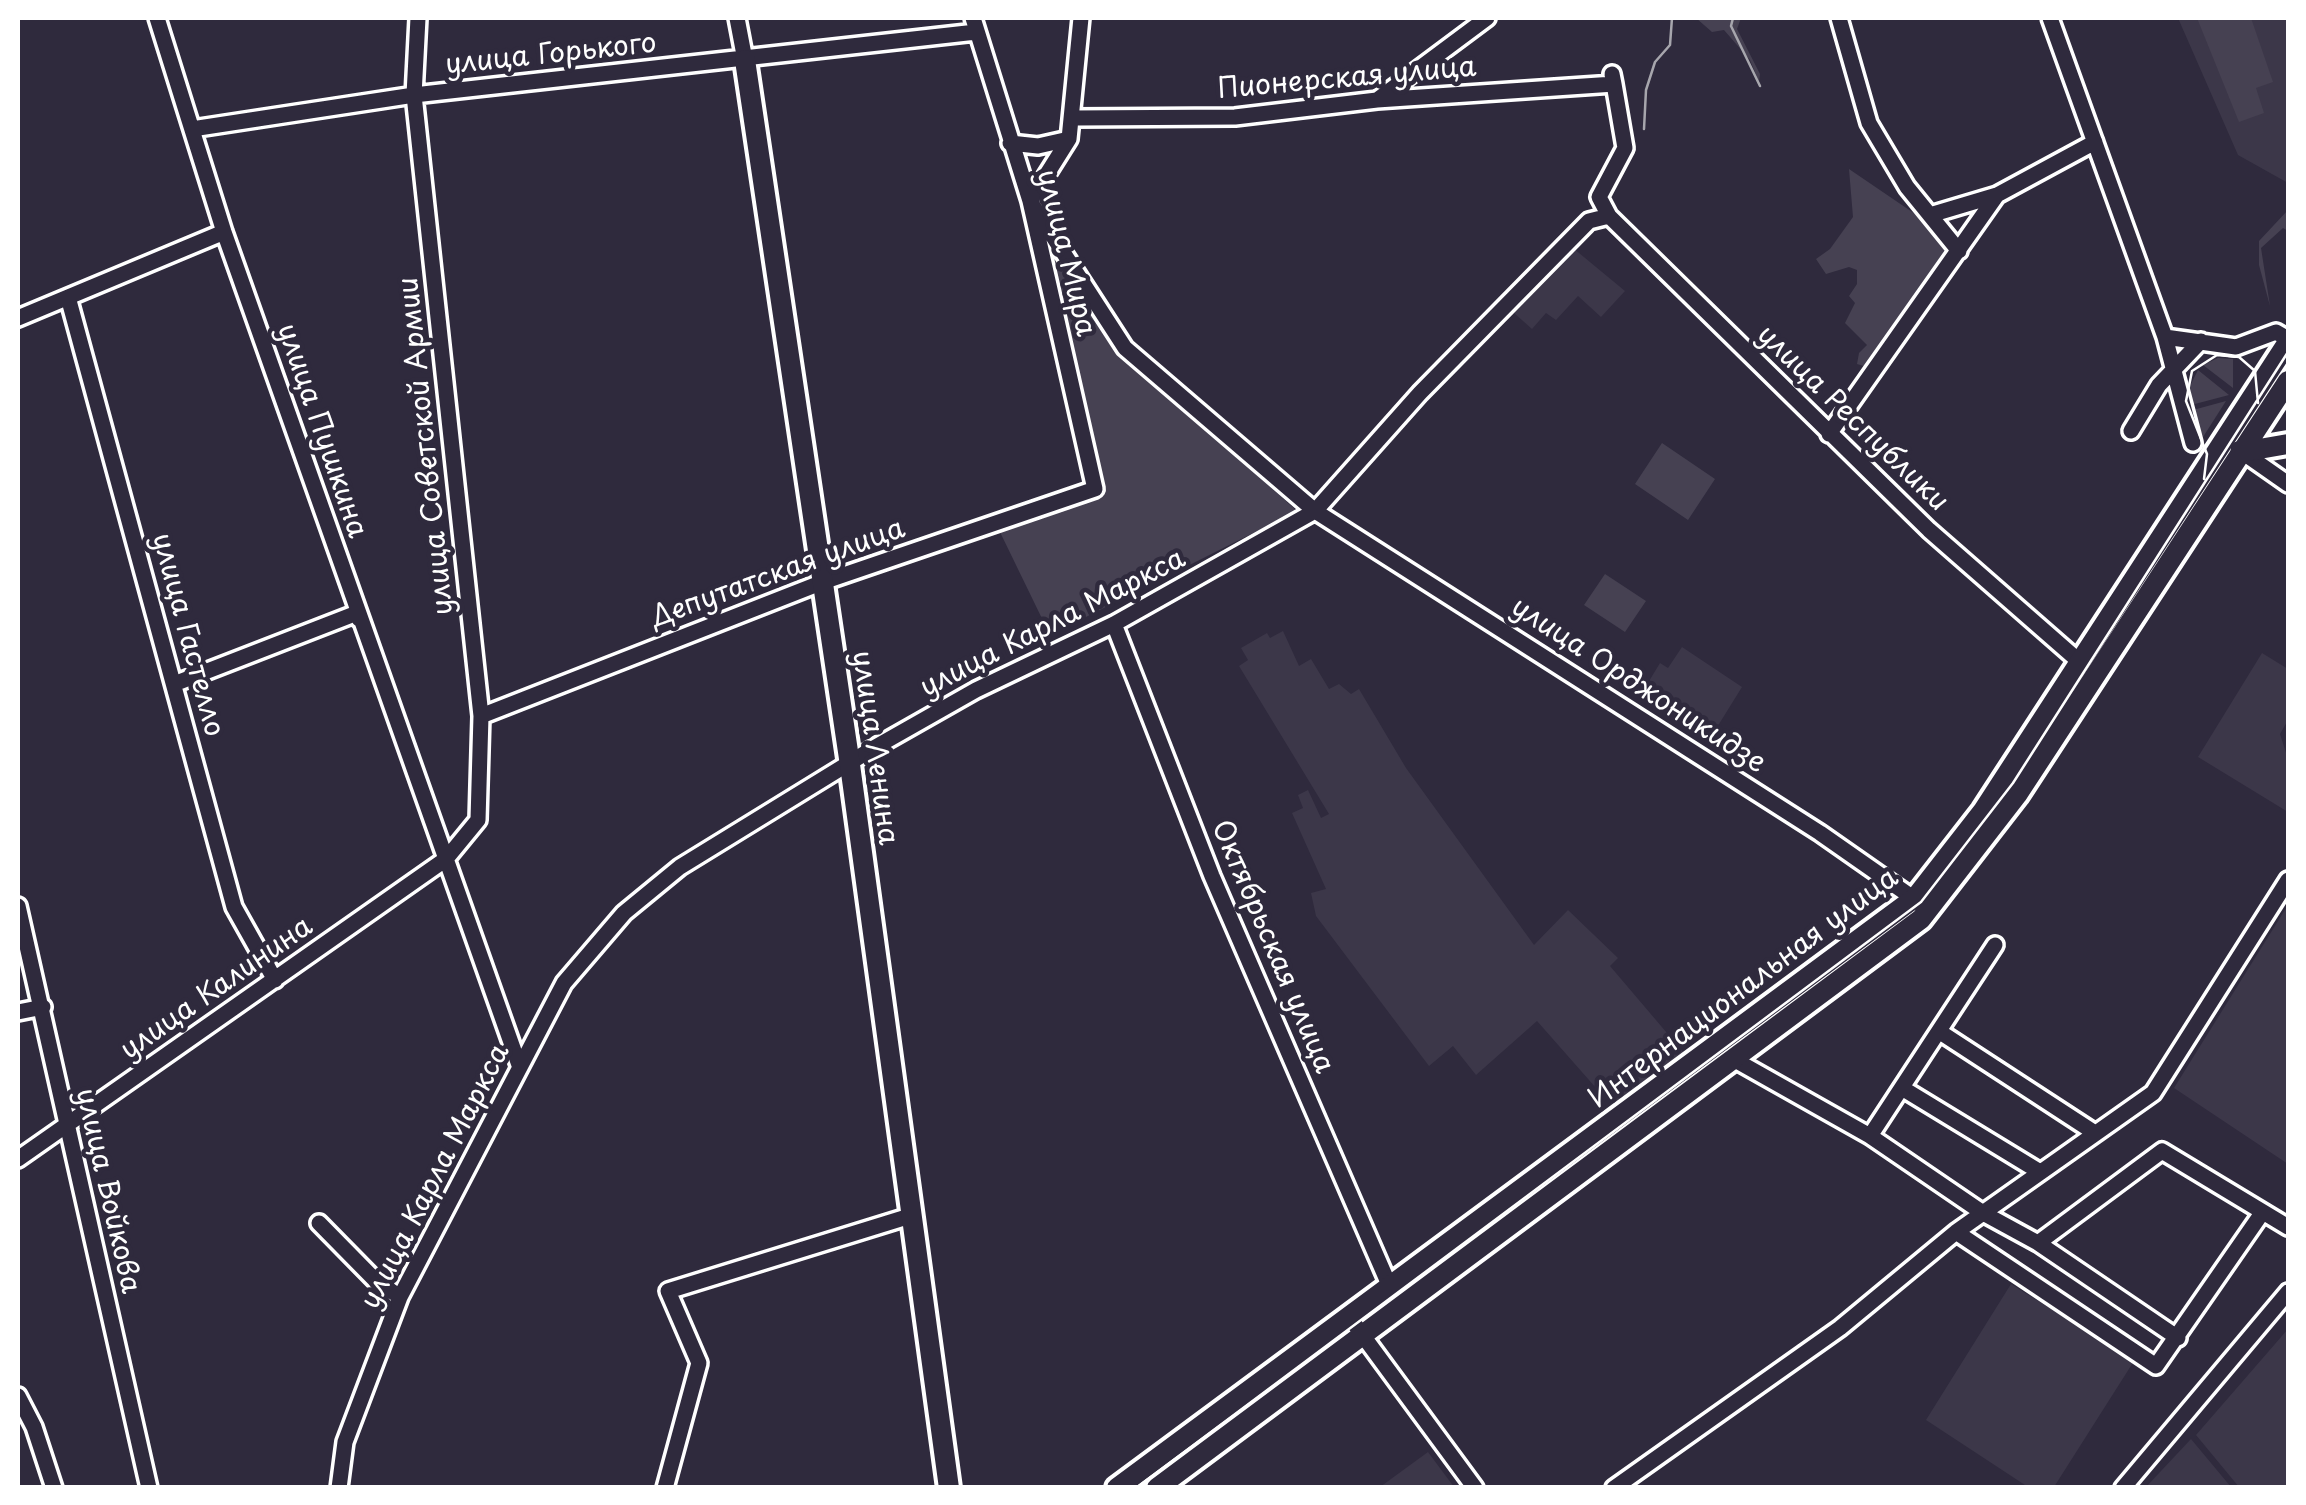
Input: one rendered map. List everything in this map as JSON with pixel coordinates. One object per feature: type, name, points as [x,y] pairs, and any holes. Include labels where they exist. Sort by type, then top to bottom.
[{"type":"main road","name":"улица Ленина","points":[[744,60],[850,765],[950,1488]]},
{"type":"main road","name":"Интернациональная улица","points":[[1117,1488],[1735,1060],[1923,904],[1983,810],[2089,669],[2233,446],[2288,341]]},
{"type":"main road","name":"Интернациональная улица","points":[[2233,446],[2288,380]]},
{"type":"main road","points":[[2233,446],[2288,444]]},
{"type":"main road","name":"Интернациональная улица","points":[[1157,1488],[1356,1326],[1390,1287],[1923,904]]},
{"type":"street","name":"улица Пушкина","points":[[157,18],[224,232],[519,1065]]},
{"type":"street","name":"улица Советской Армии","points":[[418,18],[414,95],[480,716],[478,820],[446,859]]},
{"type":"street","name":"улица Ленина","points":[[738,18],[744,60]]},
{"type":"street","points":[[1030,200],[1069,139],[1081,18]]},
{"type":"street","points":[[1378,100],[1487,18]]},
{"type":"street","points":[[1838,18],[1869,123],[1892,165],[1959,250]]},
{"type":"street","points":[[2050,18],[2165,337],[2193,443]]},
{"type":"street","name":"улица Горького","points":[[192,129],[414,95],[744,60],[975,24]]},
{"type":"street","name":"улица Мира","points":[[975,24],[1030,200],[1095,489]]},
{"type":"street","name":"Пионерская улица","points":[[1074,118],[1235,117],[1613,79],[1626,148],[1599,198],[1608,216]]},
{"type":"street","points":[[1010,143],[1038,146],[1069,139]]},
{"type":"street","points":[[1930,215],[1997,195],[2095,142]]},
{"type":"street","points":[[1828,434],[1997,195]]},
{"type":"street","name":"улица Орджоникидзе","points":[[1030,200],[1125,348],[1315,511],[1923,904]]},
{"type":"street","name":"улица Карла Маркса","points":[[339,1488],[346,1442],[400,1297],[564,982],[624,913],[680,867],[976,690],[1114,624],[1315,511],[1420,394],[1590,221],[1608,216]]},
{"type":"street","name":"улица Республики","points":[[1608,216],[1675,277],[1828,434],[2089,669]]},
{"type":"street","points":[[18,318],[224,232]]},
{"type":"street","name":"улица Гастелло","points":[[68,296],[234,906],[275,980]]},
{"type":"street","points":[[2165,337],[2236,348],[2276,332],[2288,341]]},
{"type":"street","points":[[2130,431],[2173,371],[2200,342]]},
{"type":"street","points":[[2233,446],[2288,484]]},
{"type":"street","name":"Депутатская улица","points":[[480,716],[823,582],[1095,489]]},
{"type":"street","points":[[174,684],[357,614],[519,1065]]},
{"type":"street","name":"Октябрьская улица","points":[[1114,624],[1212,876],[1390,1287]]},
{"type":"street","name":"улица Калинина","points":[[18,1159],[446,859]]},
{"type":"street","points":[[1614,1488],[1840,1328],[1956,1232],[2153,1093],[2288,880]]},
{"type":"street","name":"улица Войкова","points":[[18,906],[149,1488]]},
{"type":"street","points":[[1870,1136],[1995,945]]},
{"type":"street","points":[[18,1012],[42,1006]]},
{"type":"street","points":[[1940,1032],[2096,1134]]},
{"type":"street","points":[[1735,1060],[1870,1136],[2178,1338]]},
{"type":"street","points":[[1902,1088],[2040,1172]]},
{"type":"street","points":[[2038,1244],[2162,1151],[2288,1226]]},
{"type":"street","points":[[1956,1232],[2156,1366],[2262,1213]]},
{"type":"street","points":[[665,1488],[699,1363],[668,1292],[910,1216]]},
{"type":"street","points":[[320,1223],[375,1280],[400,1297]]},
{"type":"street","points":[[2123,1488],[2288,1292]]},
{"type":"street","points":[[1356,1326],[1475,1488]]},
{"type":"street","points":[[18,1396],[34,1427],[54,1488]]},
{"type":"shaded area","points":[[1696,18],[1741,18],[1737,29],[1760,74],[1759,82],[1750,60],[1724,30],[1712,32]]},
{"type":"shaded area","points":[[2178,18],[2288,18],[2288,183],[2238,155]]},
{"type":"shaded area","points":[[2197,18],[2251,18],[2273,82],[2256,88],[2264,113],[2239,122]]},
{"type":"shaded area","points":[[1849,169],[1921,218],[1944,250],[1943,258],[1867,367],[1857,364],[1859,353],[1867,345],[1845,323],[1855,303],[1849,296],[1857,284],[1857,270],[1849,267],[1826,274],[1816,259],[1830,249],[1853,217]]},
{"type":"shaded area","points":[[2288,210],[2288,231],[2283,228],[2261,248],[2270,306],[2259,265],[2259,241]]},
{"type":"shaded area","points":[[1056,243],[1121,353],[1297,511],[1050,635],[999,530],[1103,493],[1044,247]]},
{"type":"shaded area","points":[[1573,248],[1625,291],[1601,317],[1578,296],[1556,320],[1546,313],[1532,329],[1514,313]]},
{"type":"shaded area","points":[[2218,358],[2233,359],[2233,388],[2203,365]]},
{"type":"shaded area","points":[[2198,370],[2229,395],[2191,405],[2188,390]]},
{"type":"shaded area","points":[[2226,401],[2203,437],[2193,410]]},
{"type":"shaded area","points":[[1662,443],[1715,479],[1688,520],[1635,484]]},
{"type":"shaded area","points":[[1605,574],[1646,601],[1625,632],[1584,605]]},
{"type":"shaded area","points":[[1283,631],[1299,666],[1311,659],[1329,689],[1339,684],[1351,694],[1359,689],[1406,768],[1534,945],[1568,910],[1618,958],[1610,966],[1684,1053],[1611,1105],[1537,1021],[1476,1075],[1453,1046],[1429,1066],[1316,916],[1311,893],[1326,889],[1292,813],[1303,808],[1298,795],[1308,790],[1321,818],[1329,814],[1239,666],[1248,660],[1241,648],[1267,633],[1270,638]]},
{"type":"shaded area","points":[[1682,647],[1742,687],[1711,737],[1643,691],[1660,663],[1668,668]]},
{"type":"shaded area","points":[[2262,653],[2288,669],[2288,720],[2280,734],[2288,759],[2288,812],[2198,757]]},
{"type":"shaded area","points":[[2288,905],[2288,1164],[2174,1088]]},
{"type":"shaded area","points":[[2011,1284],[2134,1361],[2054,1487],[2028,1487],[1926,1420]]},
{"type":"shaded area","points":[[2288,1329],[2288,1487],[2239,1487],[2196,1435]]},
{"type":"shaded area","points":[[2191,1439],[2231,1487],[2146,1487]]},
{"type":"shaded area","points":[[1428,1452],[1454,1487],[1380,1487]]},
{"type":"waterway","points":[[1644,129],[1646,90],[1655,62],[1670,45],[1672,18]]},
{"type":"waterway","points":[[1733,18],[1731,26],[1760,86]]},
{"type":"tram line","points":[[1136,1488],[1921,902],[2013,783],[2288,352]]},
{"type":"tram line","points":[[2204,479],[2207,454],[2186,401],[2192,371],[2217,355],[2239,357],[2255,371],[2258,403]]}]
